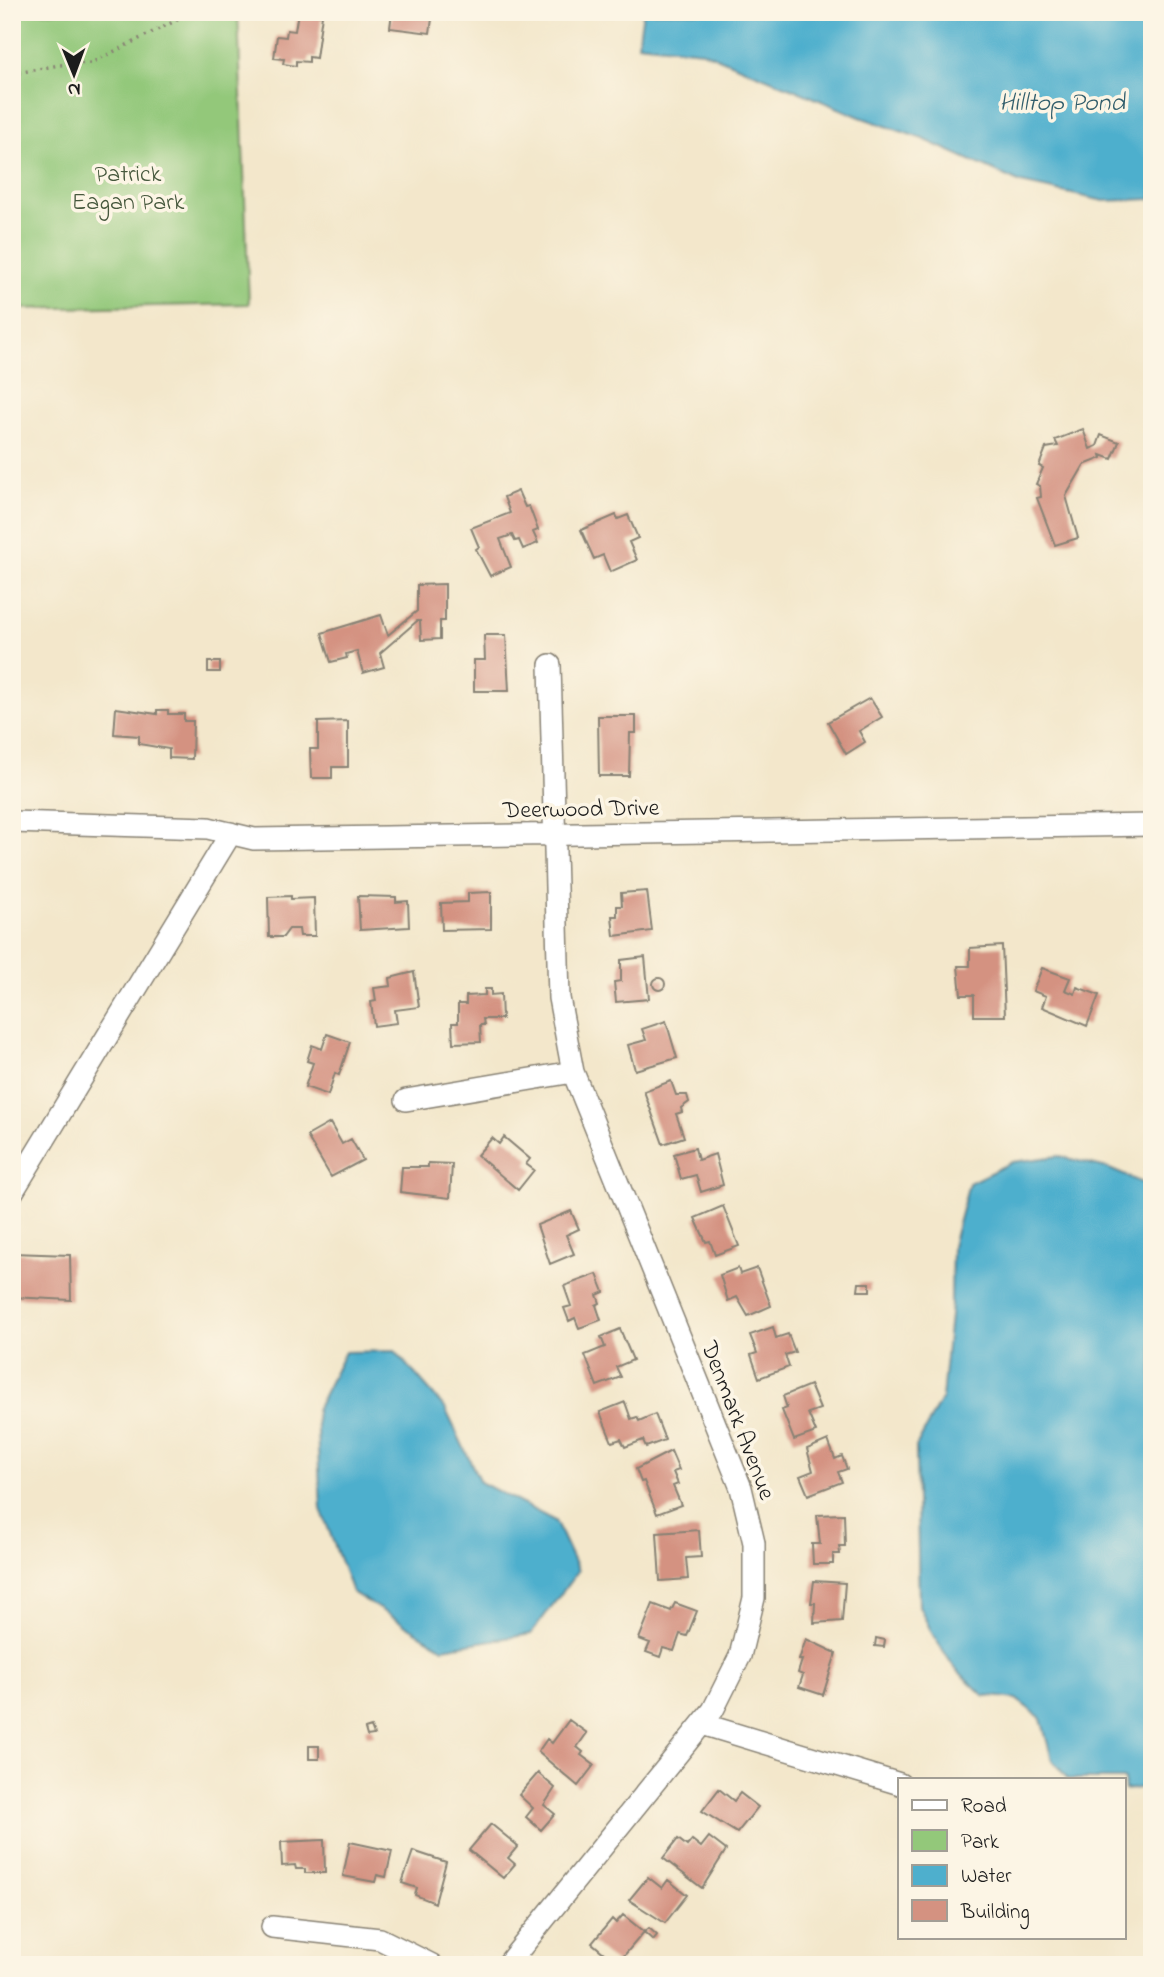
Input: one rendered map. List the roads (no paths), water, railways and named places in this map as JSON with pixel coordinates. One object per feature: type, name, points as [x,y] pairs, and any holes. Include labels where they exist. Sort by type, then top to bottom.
[{"type":"street","name":"Denmark Avenue","points":[[507,1965],[713,1710],[740,1657],[754,1598],[754,1543],[741,1489],[573,1072],[559,998],[550,665]]},
{"type":"street","name":"Deerwood Drive","points":[[12,822],[208,828],[254,839],[1152,825]]},
{"type":"street","points":[[12,1193],[231,833]]},
{"type":"street","points":[[406,1100],[573,1072]]},
{"type":"street","points":[[702,1724],[898,1782]]},
{"type":"street","points":[[272,1927],[380,1940],[432,1965]]},
{"type":"water","name":"Hilltop Pond","points":[[643,12],[1152,12],[1152,199],[1104,201],[1021,183],[923,139],[860,117],[702,51],[638,44]]},
{"type":"water","points":[[1059,1156],[1107,1168],[1152,1187],[1152,1786],[1126,1790],[1126,1778],[1067,1778],[1052,1760],[1041,1718],[1016,1699],[983,1695],[954,1667],[933,1635],[919,1606],[916,1447],[942,1398],[951,1305],[952,1246],[969,1183],[1012,1162]]},
{"type":"water","points":[[395,1351],[445,1408],[480,1482],[555,1521],[578,1571],[531,1634],[443,1648],[352,1592],[321,1509],[316,1410],[345,1352]]},
{"type":"park label","name":"Patrick Eagan Park","points":[[128,187]]}]
